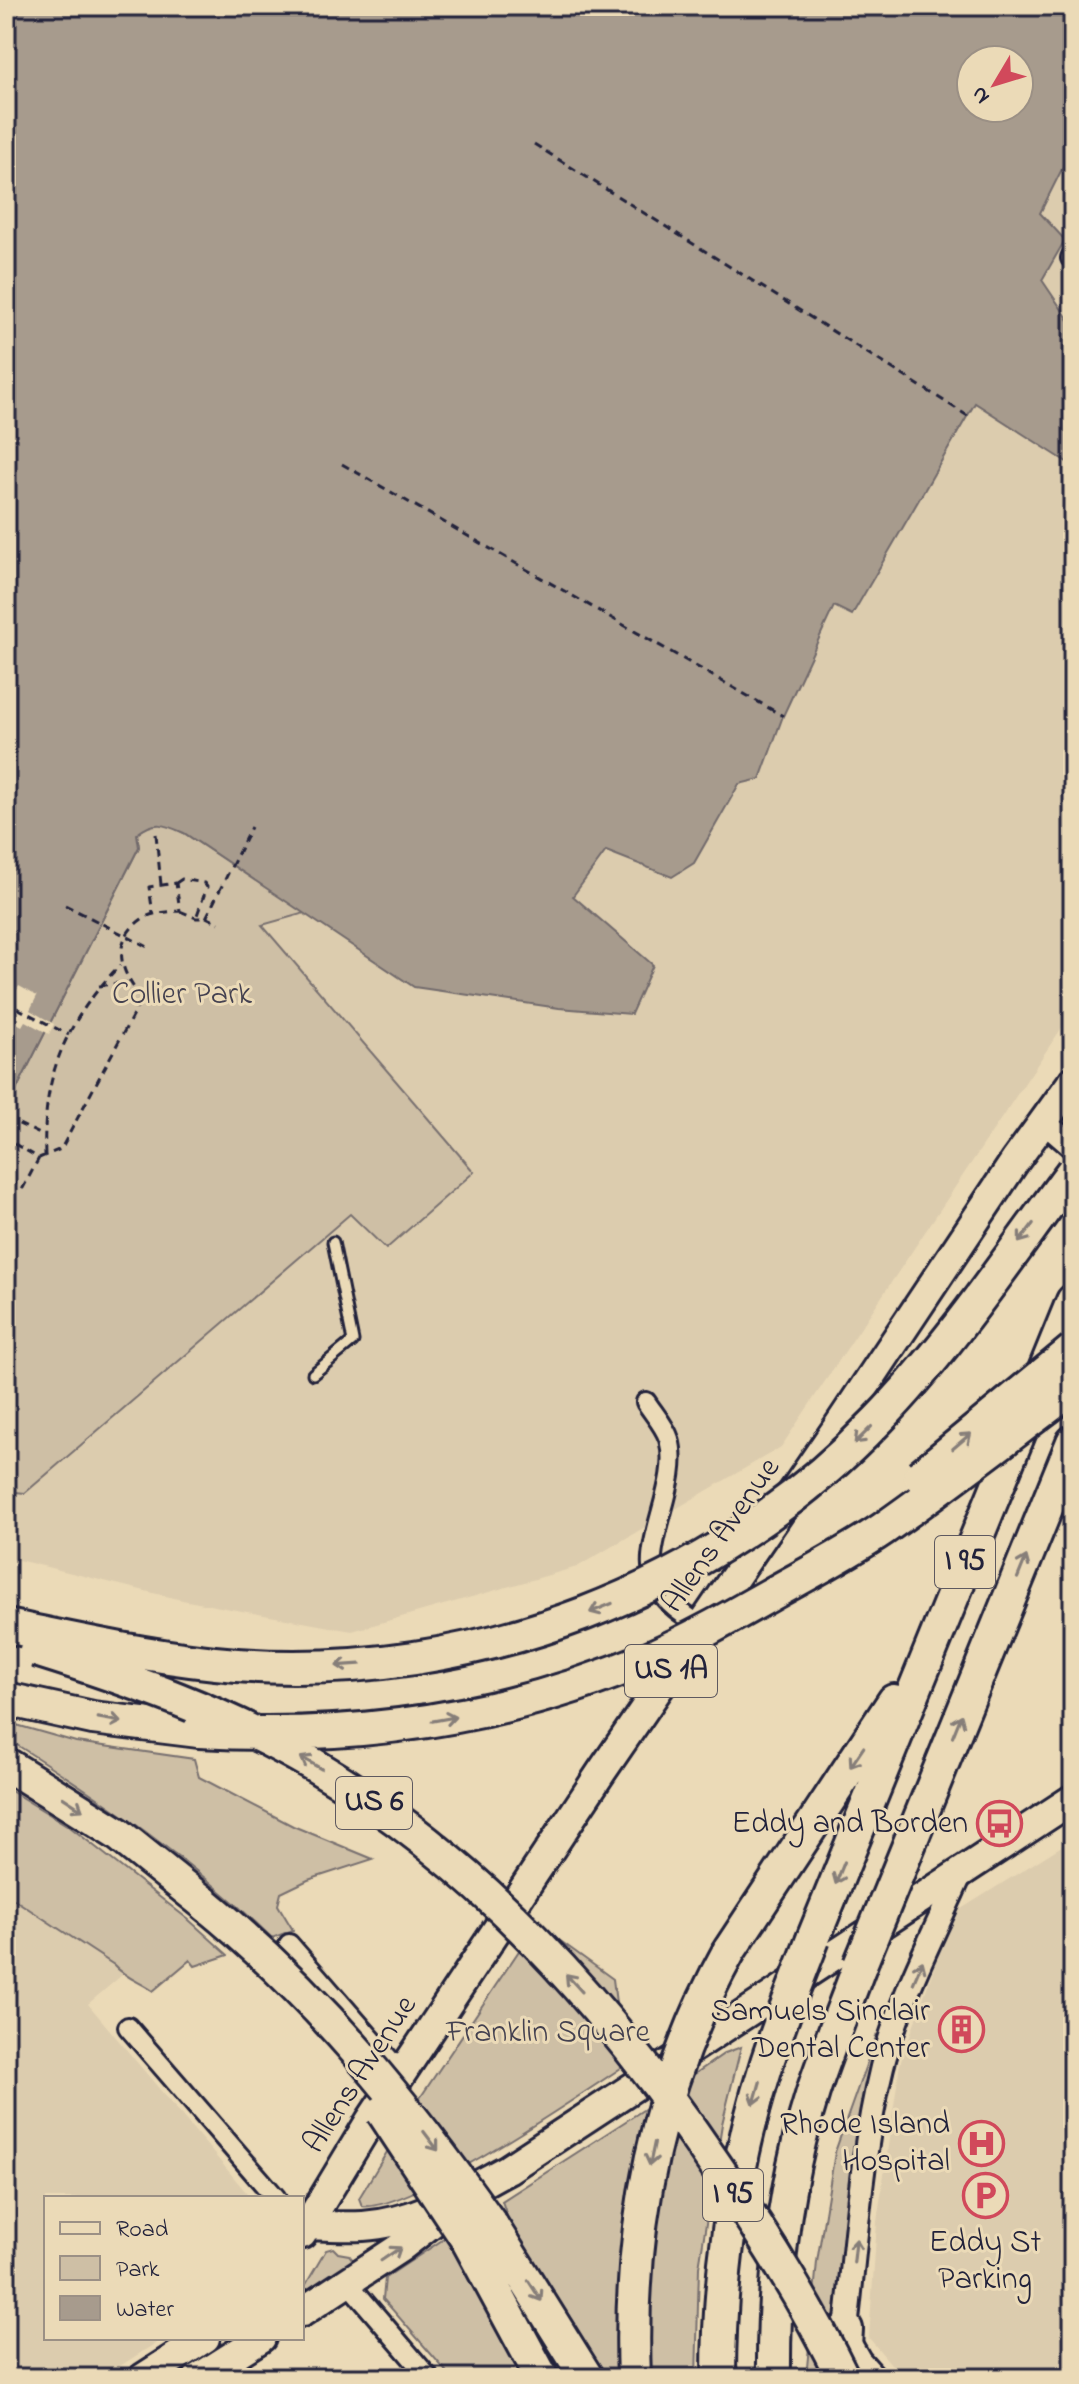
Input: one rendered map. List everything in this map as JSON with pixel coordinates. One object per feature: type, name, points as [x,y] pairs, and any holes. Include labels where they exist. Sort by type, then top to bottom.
[{"type":"highway","points":[[6,1626],[205,1662],[273,1667],[339,1666],[407,1660],[474,1648],[572,1619],[624,1598],[666,1578],[751,1527],[806,1487],[857,1442],[926,1366],[1073,1171]]},
{"type":"highway","name":"I 95","points":[[719,2378],[722,2280],[730,2211],[752,2110],[813,1939],[1073,1301]]},
{"type":"highway","points":[[770,1595],[1073,1350]]},
{"type":"highway","points":[[6,1699],[93,1718],[199,1731],[278,1734],[365,1731],[492,1710],[557,1692],[630,1666],[711,1628],[806,1576],[883,1528],[1073,1388]]},
{"type":"highway","name":"I 95","points":[[774,2378],[778,2275],[795,2161],[813,2094],[860,1965],[1073,1442]]},
{"type":"highway","name":"US 6","points":[[6,1640],[161,1691],[244,1727],[343,1783],[453,1863],[551,1957],[653,2077],[750,2216],[803,2303],[843,2378]]},
{"type":"highway","points":[[634,2378],[636,2259],[643,2202],[656,2134],[684,2044],[729,1951],[931,1645]]},
{"type":"highway","points":[[6,1764],[118,1834],[204,1903],[277,1965],[345,2036],[417,2123],[480,2234],[542,2378]]},
{"type":"highway","points":[[480,2234],[587,2378]]},
{"type":"highway","points":[[843,2378],[846,2329]]},
{"type":"main road","name":"Allens Avenue","points":[[304,2227],[401,2073],[1015,1161],[1073,1081]]},
{"type":"main road","points":[[304,2227],[365,2226],[401,2220],[429,2210],[478,2185],[561,2136],[1073,1799]]},
{"type":"main road","points":[[304,2311],[408,2242],[478,2185]]},
{"type":"main road","points":[[143,2378],[202,2340]]},
{"type":"main road","points":[[206,2373],[244,2340]]},
{"type":"main road","points":[[206,2373],[258,2340]]},
{"type":"street","points":[[1044,1122],[1073,1147]]},
{"type":"street","points":[[646,1402],[668,1438],[672,1476],[652,1551],[653,1580],[663,1597],[701,1626]]},
{"type":"street","points":[[878,2378],[858,2353],[846,2329],[865,2165],[882,2066],[900,2012],[961,1873]]},
{"type":"street","points":[[289,1944],[401,2073]]},
{"type":"street","points":[[128,2027],[274,2196]]},
{"type":"street","points":[[348,2283],[429,2378]]},
{"type":"lane","points":[[313,1374],[353,1341],[333,1242]]},
{"type":"path","points":[[534,144],[968,416]]},
{"type":"path","points":[[342,464],[783,716]]},
{"type":"path","points":[[206,917],[251,827]]},
{"type":"path","points":[[156,834],[161,885]]},
{"type":"path","points":[[153,914],[149,887],[176,883],[182,879],[204,883],[207,887],[196,918]]},
{"type":"path","points":[[176,883],[180,911]]},
{"type":"path","points":[[65,905],[148,947]]},
{"type":"path","points":[[45,1155],[48,1089],[56,1062],[99,986],[121,964],[127,936],[141,919],[153,914],[180,911],[219,923]]},
{"type":"path","points":[[121,964],[128,982],[142,998]]},
{"type":"path","points":[[99,986],[128,982]]},
{"type":"path","points":[[6,1178],[23,1188],[39,1158],[61,1149],[142,998],[153,988]]},
{"type":"path","points":[[17,1008],[69,1035]]},
{"type":"path","points":[[6,1122],[11,1125],[17,1123],[44,1136]]},
{"type":"path","points":[[6,1151],[11,1142],[39,1158]]},
{"type":"shaded area","points":[[1073,147],[1073,326],[1042,280],[1040,213]]},
{"type":"shaded area","points":[[975,403],[1073,466],[1073,1011],[781,1447],[577,1567],[352,1631],[182,1600],[6,1557],[6,1458],[261,925],[305,913],[414,987],[653,965],[573,896],[606,851],[672,877],[694,863],[739,784],[760,779],[783,716],[834,605],[852,615]]},
{"type":"shaded area","name":"Rhode Island Hospital","points":[[1073,1839],[1073,2378],[903,2378],[869,2338],[877,2222],[900,2064],[953,1914]]},
{"type":"shaded area","points":[[6,1894],[114,1965],[122,1975],[88,2004],[249,2196],[44,2196],[44,2340],[161,2340],[101,2378],[6,2378]]},
{"type":"green space","name":"Collier Park","points":[[162,822],[184,833],[305,913],[262,925],[474,1172],[386,1249],[350,1214],[25,1493],[6,1491],[6,1110],[139,847],[137,834],[148,826]]},
{"type":"green space","points":[[6,1722],[76,1742],[194,1759],[199,1777],[293,1826],[373,1859],[308,1880],[281,1893],[278,1905],[293,1930],[272,1938],[210,1882],[144,1831],[6,1738]]},
{"type":"green space","points":[[6,1788],[70,1827],[189,1920],[228,1955],[195,1966],[190,1960],[153,1991],[6,1894]]},
{"type":"green space","name":"Franklin Square","points":[[537,1924],[613,1979],[624,2066],[494,2150],[454,2172],[385,2203],[362,2206],[359,2198],[418,2101]]},
{"type":"green space","points":[[877,2034],[856,2164],[834,2378],[806,2378],[817,2262],[835,2152]]},
{"type":"green space","points":[[741,2047],[722,2124],[699,2267],[696,2378],[604,2378],[509,2222],[502,2201],[725,2053]]},
{"type":"green space","points":[[447,2237],[526,2378],[452,2378],[383,2299],[385,2278]]},
{"type":"green space","points":[[333,2248],[338,2253],[349,2255],[356,2264],[307,2296],[304,2288],[326,2250]]},
{"type":"water","points":[[6,6],[1073,6],[1073,147],[1040,213],[1065,240],[1042,280],[1073,326],[1073,466],[975,403],[852,615],[834,606],[783,716],[760,779],[739,784],[694,863],[672,877],[606,851],[573,896],[653,965],[631,1014],[559,1008],[414,987],[184,833],[155,825],[137,834],[139,847],[6,1110]]},
{"type":"pier","points":[[19,986],[37,996],[30,1010],[54,1024],[49,1034],[25,1021],[22,1026],[6,1017],[6,1008]]},
{"type":"place","name":"Eddy and Borden","points":[[999,1824]]},
{"type":"place","name":"Samuels Sinclair Dental Center","points":[[961,2030]]},
{"type":"place","name":"Rhode Island Hospital","points":[[981,2143]]},
{"type":"place","name":"Eddy St Parking","points":[[985,2196]]}]
